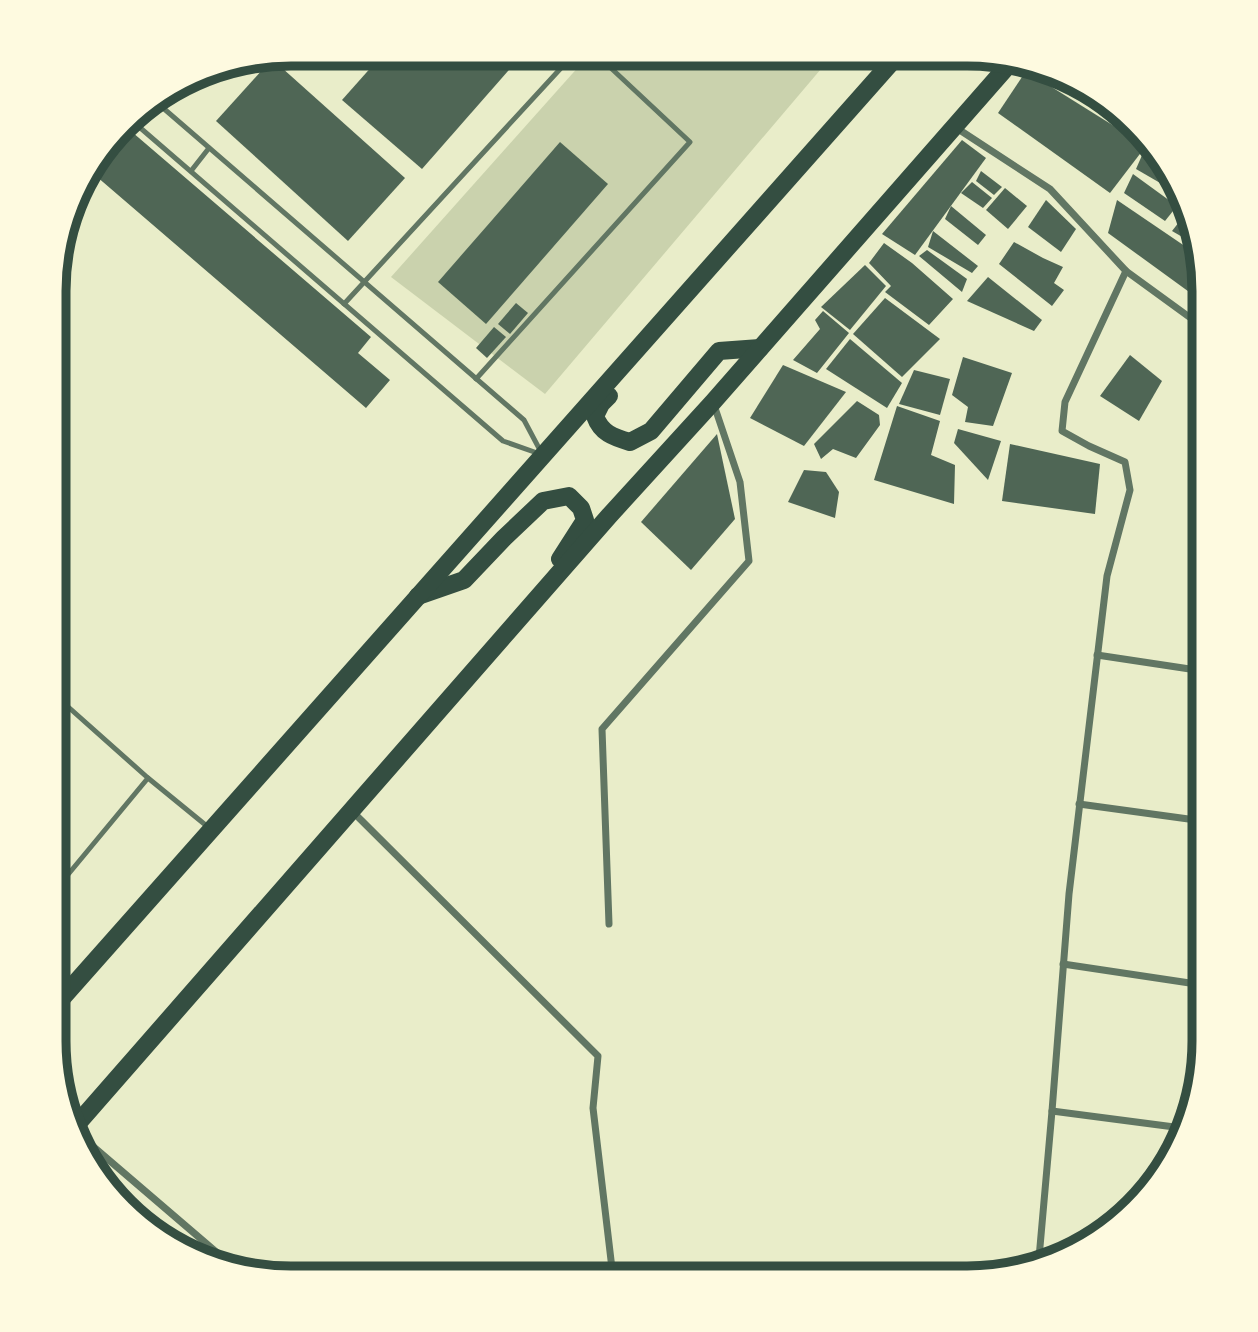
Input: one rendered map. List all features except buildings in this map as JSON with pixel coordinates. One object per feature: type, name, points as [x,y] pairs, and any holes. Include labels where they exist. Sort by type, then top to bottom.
[{"type":"main road","points":[[67,993],[888,66]]},
{"type":"main road","points":[[81,1120],[609,516],[713,402],[1004,70]]},
{"type":"main road","points":[[673,309],[619,385],[601,404],[595,416],[598,426],[610,436],[630,442],[651,431],[719,351],[760,348]]},
{"type":"main road","points":[[418,596],[464,580],[542,502],[569,496],[581,508],[585,520],[523,614]]},
{"type":"street","points":[[955,127],[1050,189],[1126,271],[1191,318]]},
{"type":"street","points":[[1039,1254],[1079,804],[1107,576],[1130,490],[1125,462],[1062,431],[1065,402],[1126,271]]},
{"type":"street","points":[[610,924],[603,729],[750,561],[740,482],[713,402]]},
{"type":"street","points":[[1097,654],[1191,669]]},
{"type":"street","points":[[1079,804],[1191,819]]},
{"type":"street","points":[[352,810],[598,1056],[593,1108],[612,1265]]},
{"type":"street","points":[[1063,964],[1191,983]]},
{"type":"street","points":[[1052,1111],[1174,1127]]},
{"type":"street","points":[[94,1147],[218,1254]]},
{"type":"lane","points":[[344,304],[563,66]]},
{"type":"lane","points":[[476,379],[690,142],[609,66]]},
{"type":"lane","points":[[162,107],[524,420],[543,455]]},
{"type":"lane","points":[[139,126],[503,442],[543,455]]},
{"type":"lane","points":[[191,171],[209,148]]},
{"type":"lane","points":[[67,705],[211,830]]},
{"type":"lane","points":[[67,875],[148,778]]},
{"type":"green space","points":[[579,66],[824,66],[545,394],[391,277]]}]
